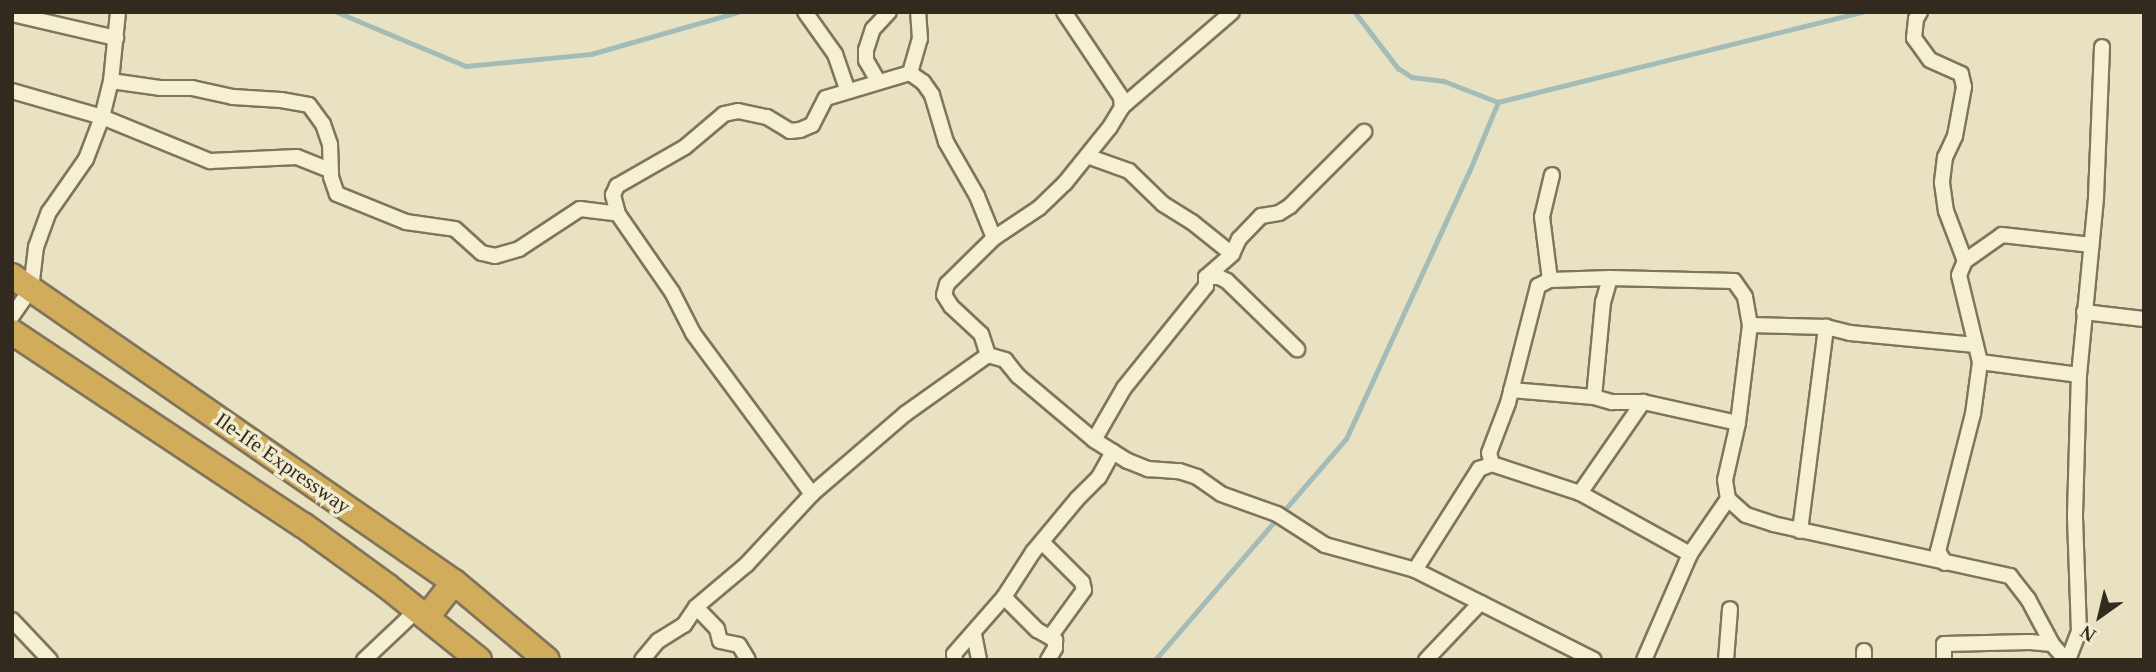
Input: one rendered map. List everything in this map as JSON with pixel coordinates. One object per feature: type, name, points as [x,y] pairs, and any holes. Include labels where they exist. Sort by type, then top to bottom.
[{"type":"highway","name":"Ile-Ife Expressway","points":[[22,283],[454,582],[547,660]]},
{"type":"highway","name":"Ile-Ife Expressway","points":[[12,332],[303,525],[479,660]]},
{"type":"highway","points":[[422,614],[454,582]]},
{"type":"street","points":[[12,316],[49,212],[86,159],[102,117],[111,81],[118,12]]},
{"type":"street","points":[[805,12],[835,54],[848,91]]},
{"type":"street","points":[[877,80],[866,60],[866,50],[873,29],[889,12]]},
{"type":"street","points":[[910,73],[920,39],[918,12]]},
{"type":"street","points":[[1064,12],[1121,97],[1122,107]]},
{"type":"street","points":[[988,355],[981,334],[951,306],[944,295],[953,275],[994,238],[1039,208],[1111,127],[1122,107],[1232,12]]},
{"type":"street","points":[[1920,12],[1916,19],[1914,38],[1930,60],[1961,74],[1964,87],[1955,136],[1945,157],[1942,183],[1946,211],[1965,261]]},
{"type":"street","points":[[12,14],[37,17],[116,38]]},
{"type":"street","points":[[1492,464],[1489,453],[1511,390],[1538,286],[1550,280],[1610,278],[1734,281],[1745,297],[1749,325],[1738,423],[1725,480],[1728,499],[1746,515],[1800,530],[2010,576],[2028,598],[2052,644],[2067,660],[2079,632],[2075,515],[2079,375],[2091,245],[2102,47]]},
{"type":"street","points":[[812,494],[694,333],[672,292],[618,214],[613,195],[617,186],[685,147],[724,114],[738,111],[767,117],[790,131],[800,130],[812,125],[826,99],[877,80],[910,73],[923,82],[932,95],[946,142],[977,196],[994,238]]},
{"type":"street","points":[[111,81],[160,88],[192,88],[233,97],[309,105],[323,124],[330,144],[330,170],[337,194],[406,222],[455,229],[482,253],[495,256],[519,249],[580,209],[618,214]]},
{"type":"street","points":[[12,91],[102,117],[210,161],[297,157],[330,170]]},
{"type":"street","points":[[1094,440],[1124,388],[1206,286],[1206,277],[1232,254],[1239,239],[1261,216],[1279,213],[1290,206],[1364,132]]},
{"type":"street","points":[[1087,156],[1129,171],[1163,204],[1192,222],[1232,254]]},
{"type":"street","points":[[1550,280],[1542,217],[1552,175]]},
{"type":"street","points":[[1945,563],[1938,551],[1973,414],[1980,362],[1959,275],[1965,261],[2002,235],[2091,245]]},
{"type":"street","points":[[1206,277],[1219,277],[1227,281],[1297,349]]},
{"type":"street","points":[[1594,397],[1603,302],[1610,278]]},
{"type":"street","points":[[2084,312],[2144,319]]},
{"type":"street","points":[[1749,325],[1826,327],[1850,333],[1975,345]]},
{"type":"street","points":[[1800,530],[1826,327]]},
{"type":"street","points":[[642,660],[657,641],[684,625],[696,607],[747,564],[812,494],[905,414],[988,355]]},
{"type":"street","points":[[988,355],[1005,360],[1018,376],[1094,440],[1113,452],[1148,469],[1179,471],[1197,477],[1221,494],[1277,514],[1339,551],[1355,552],[1415,570],[1594,660]]},
{"type":"street","points":[[1980,362],[2079,375]]},
{"type":"street","points":[[1511,390],[1594,397],[1612,402],[1643,402],[1738,423]]},
{"type":"street","points":[[1580,493],[1643,402]]},
{"type":"street","points":[[955,660],[954,654],[974,634],[1042,542],[1099,477],[1113,452]]},
{"type":"street","points":[[1415,570],[1479,469],[1492,464],[1580,493],[1690,554]]},
{"type":"street","points":[[1644,660],[1690,554],[1728,499]]},
{"type":"street","points":[[1042,542],[1082,582],[1084,590],[1049,637]]},
{"type":"street","points":[[1003,597],[1037,630],[1055,640],[1055,648],[1048,660]]},
{"type":"street","points":[[1426,660],[1480,603]]},
{"type":"street","points":[[696,607],[717,629],[720,642],[739,645],[748,660]]},
{"type":"street","points":[[1726,660],[1730,609]]},
{"type":"street","points":[[363,659],[422,614]]},
{"type":"street","points":[[12,620],[50,660]]},
{"type":"street","points":[[974,634],[979,660]]},
{"type":"street","points":[[1944,660],[1944,644],[2052,644]]},
{"type":"waterway","points":[[337,12],[466,66],[591,54],[738,12]]},
{"type":"waterway","points":[[1355,12],[1398,68],[1412,77],[1444,81],[1498,102],[1862,12]]},
{"type":"waterway","points":[[1155,660],[1346,439],[1469,172],[1498,102]]}]
